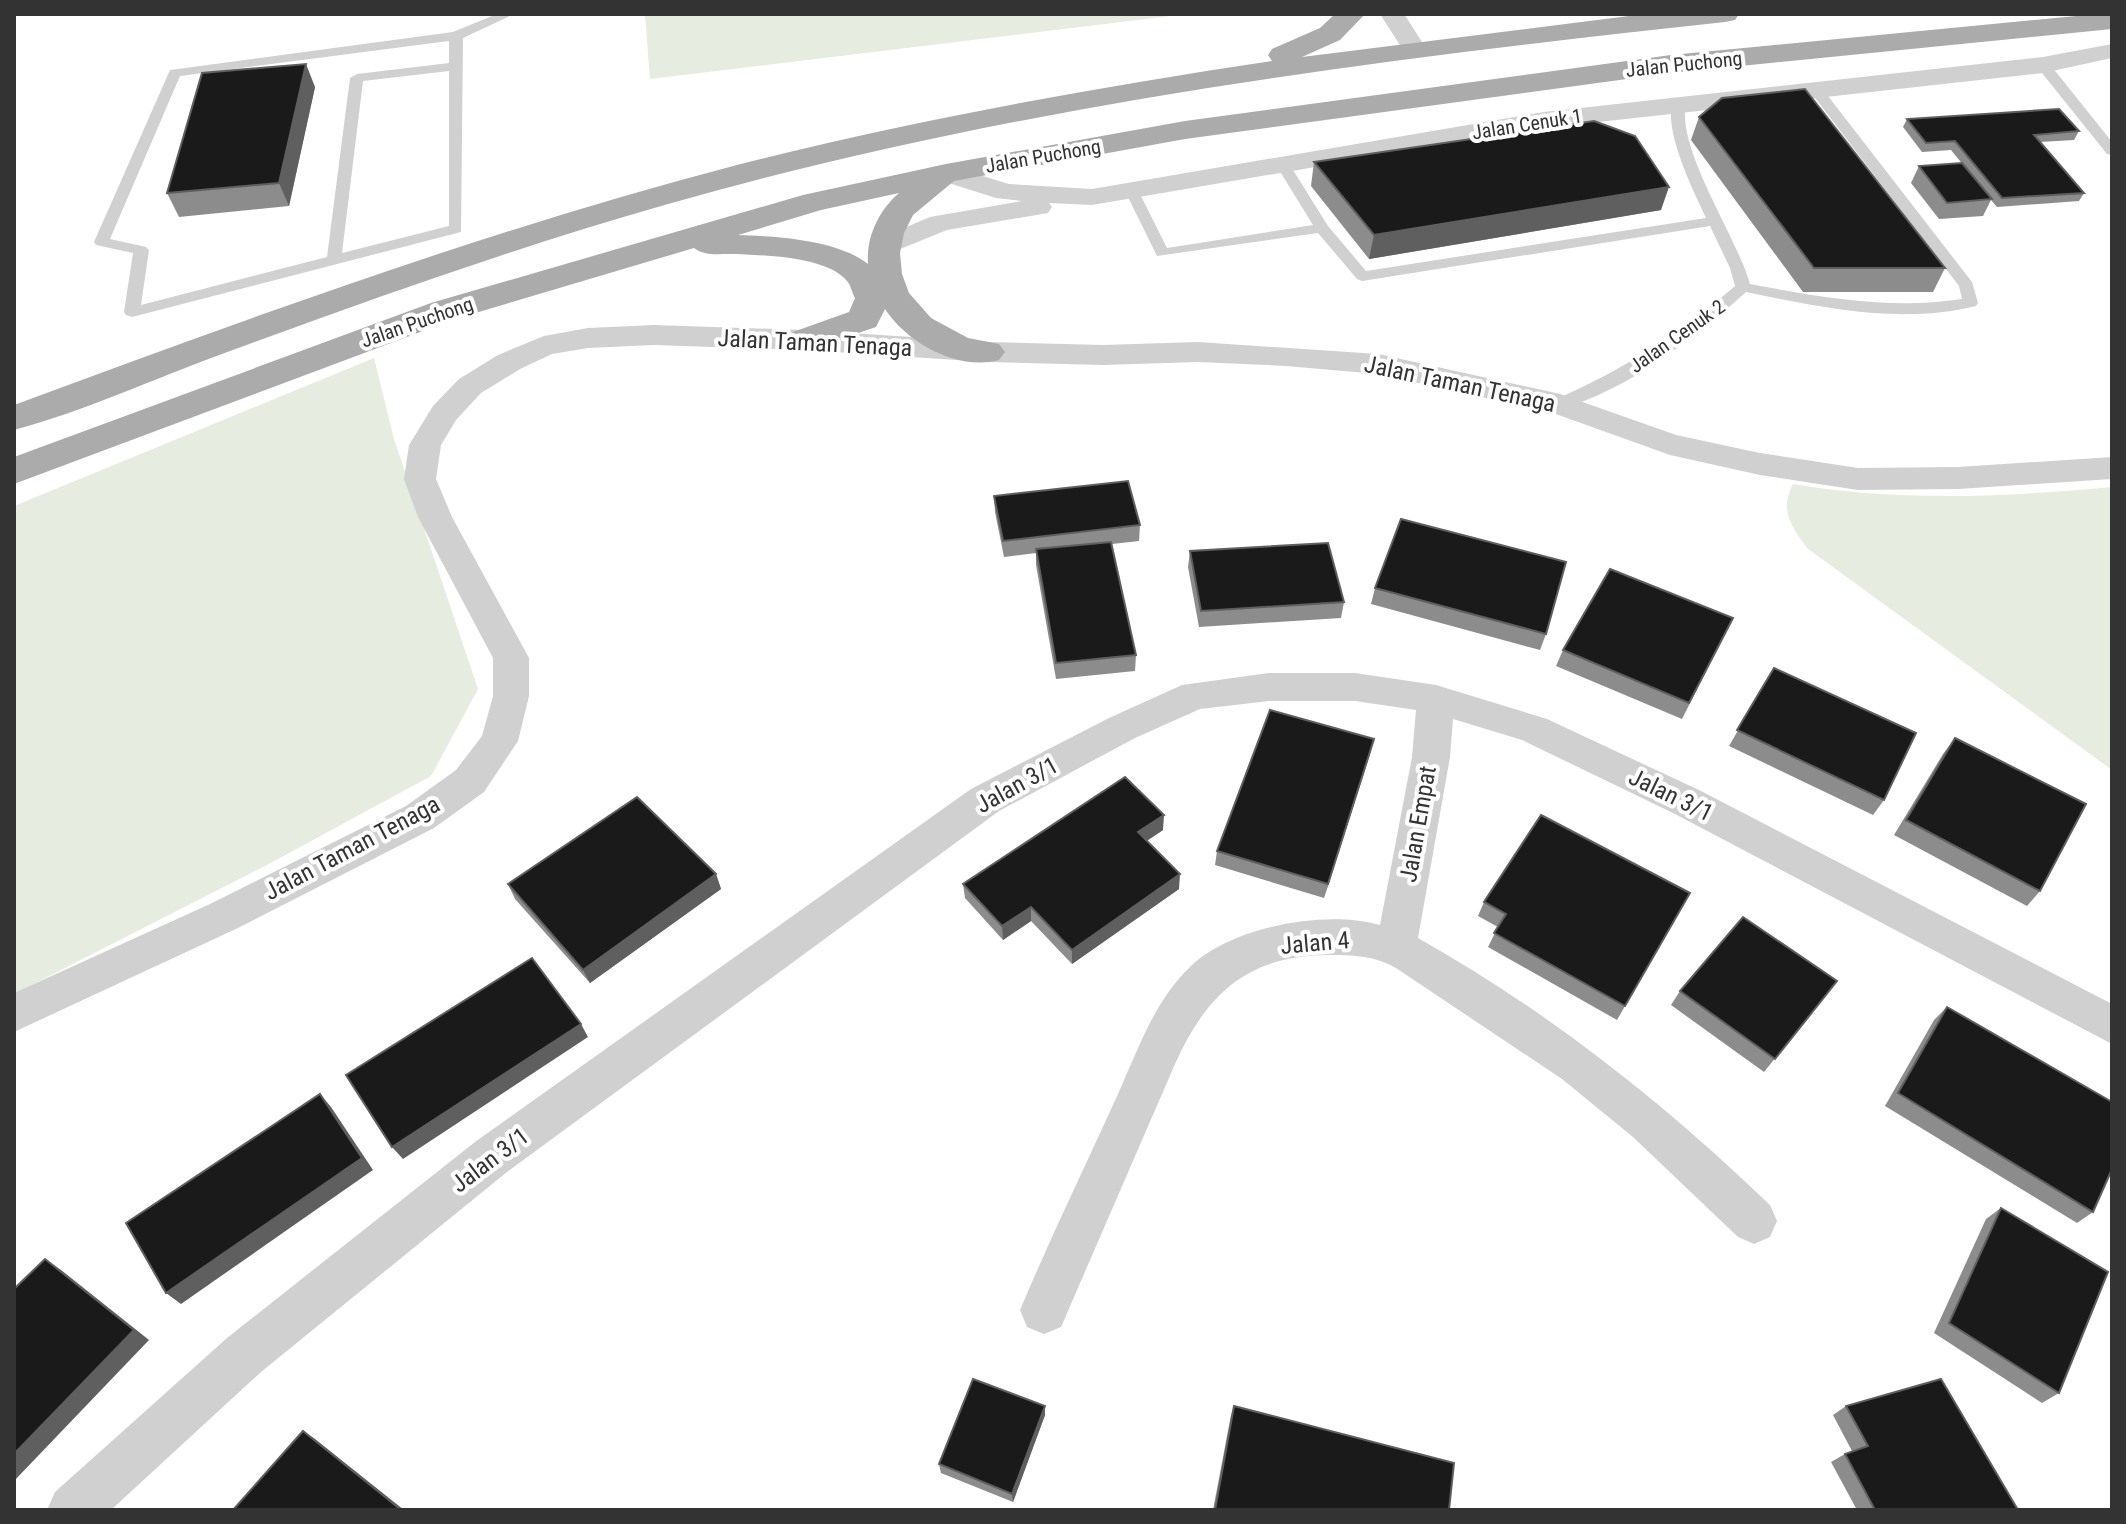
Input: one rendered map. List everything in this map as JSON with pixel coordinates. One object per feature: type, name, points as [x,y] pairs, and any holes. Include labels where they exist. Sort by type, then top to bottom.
[{"type":"main road","points":[[1148,89],[1306,47],[1330,34],[1351,14]]},
{"type":"main road","name":"Jalan Puchong","points":[[14,418],[325,302],[550,230],[745,173],[916,133],[1148,89],[1414,48],[1725,14]]},
{"type":"main road","points":[[1479,16],[1603,26]]},
{"type":"main road","name":"Jalan Puchong","points":[[14,471],[443,311],[814,202],[946,173],[1185,130],[1671,64],[2112,21]]},
{"type":"main road","points":[[1185,130],[1240,108],[1380,80],[1403,67],[1414,48],[1448,59],[1491,64],[1628,59],[1671,64]]},
{"type":"main road","points":[[946,173],[899,211],[883,247],[881,261],[885,280],[894,300],[911,321],[957,347],[987,352]]},
{"type":"main road","points":[[667,244],[767,246],[808,252],[835,260],[861,274],[872,298],[864,319],[805,340]]},
{"type":"street","points":[[1392,14],[1414,48]]},
{"type":"street","name":"Jalan Cenuk 1","points":[[946,173],[1006,192],[1092,197],[1544,120],[2043,65],[2112,51]]},
{"type":"street","points":[[883,247],[940,223],[1092,197]]},
{"type":"street","name":"Jalan Taman Tenaga","points":[[14,1013],[224,916],[420,817],[470,781],[499,741],[511,696],[511,658],[435,517],[420,479],[425,445],[444,413],[470,386],[509,362],[544,346],[588,338],[654,335],[805,340],[987,352],[1103,355],[1198,352],[1378,364],[1560,404],[1670,444],[1760,464],[1858,479],[1958,478],[2112,468]]},
{"type":"street","name":"Jalan 3/1","points":[[73,1510],[244,1355],[491,1157],[985,800],[1122,728],[1195,695],[1269,687],[1355,687],[1436,699],[1534,729],[1673,795],[2112,1025]]},
{"type":"street","name":"Jalan Empat","points":[[1396,947],[1431,757],[1436,699]]},
{"type":"street","name":"Jalan 4","points":[[1044,1310],[1161,1047],[1206,978],[1234,959],[1277,944],[1328,936],[1364,939],[1396,947],[1516,1020],[1593,1074],[1662,1131],[1754,1221]]},
{"type":"lane","points":[[456,36],[453,198],[456,229],[132,312],[141,250],[101,242],[175,73],[456,36],[508,14]]},
{"type":"lane","points":[[2043,65],[2112,151]]},
{"type":"lane","points":[[334,260],[357,78],[456,66]]},
{"type":"lane","points":[[1743,287],[1845,308],[1940,308],[1970,303],[1967,285],[1816,90]]},
{"type":"lane","name":"Jalan Cenuk 2","points":[[1560,404],[1598,388],[1669,345],[1716,312],[1743,287],[1738,268],[1714,221],[1681,134],[1676,117],[1679,104]]},
{"type":"lane","points":[[1283,165],[1322,228],[1362,276],[1714,221]]},
{"type":"lane","points":[[1132,191],[1162,253],[1322,228]]},
{"type":"shaded area","points":[[645,14],[1187,14],[650,79]]},
{"type":"shaded area","points":[[374,358],[394,439],[478,689],[431,776],[267,865],[14,994],[14,506]]},
{"type":"shaded area","points":[[1793,484],[1832,490],[1952,496],[2112,487],[2112,770],[1808,549],[1792,525],[1787,510]]},
{"type":"building","points":[[306,64],[279,183],[167,193],[202,73]]},
{"type":"building","points":[[1805,89],[1945,268],[1814,268],[1699,117],[1722,98]]},
{"type":"building","points":[[2059,109],[2079,131],[2034,135],[2084,193],[2002,198],[1955,141],[1926,143],[1907,119]]},
{"type":"building","points":[[1594,121],[1635,136],[1669,187],[1374,235],[1314,162]]},
{"type":"building","points":[[1962,163],[1992,199],[1947,203],[1919,166]]},
{"type":"building","points":[[1128,481],[1140,525],[1003,541],[994,496]]},
{"type":"building","points":[[1401,519],[1566,562],[1546,634],[1375,588]]},
{"type":"building","points":[[1111,542],[1136,655],[1056,663],[1036,549]]},
{"type":"building","points":[[1328,543],[1344,602],[1201,611],[1190,551]]},
{"type":"building","points":[[1610,569],[1733,618],[1689,703],[1563,650]]},
{"type":"building","points":[[1774,668],[1916,733],[1884,800],[1737,730]]},
{"type":"building","points":[[1270,710],[1374,739],[1328,884],[1217,851]]},
{"type":"building","points":[[1955,738],[2086,804],[2040,891],[1906,820]]},
{"type":"building","points":[[1125,777],[1164,815],[1138,832],[1180,874],[1072,950],[1031,907],[1002,926],[963,884]]},
{"type":"building","points":[[637,797],[716,874],[583,970],[508,884]]},
{"type":"building","points":[[1541,815],[1690,893],[1625,1006],[1494,933],[1506,914],[1484,902]]},
{"type":"building","points":[[1743,917],[1837,981],[1775,1059],[1680,991]]},
{"type":"building","points":[[532,958],[581,1024],[392,1147],[346,1075]]},
{"type":"building","points":[[1947,1007],[2112,1102],[2112,1169],[2093,1212],[1898,1093]]},
{"type":"building","points":[[320,1094],[362,1158],[166,1293],[126,1223]]},
{"type":"building","points":[[2001,1208],[2108,1272],[2059,1393],[1949,1323]]},
{"type":"building","points":[[45,1259],[134,1330],[14,1454],[14,1289]]},
{"type":"building","points":[[973,1379],[1045,1406],[1012,1494],[939,1464]]},
{"type":"building","points":[[1941,1379],[2018,1510],[1875,1510],[1845,1454],[1868,1446],[1846,1406]]},
{"type":"building","points":[[1234,1406],[1454,1463],[1449,1510],[1215,1510]]},
{"type":"building","points":[[303,1431],[400,1509],[233,1510]]}]
